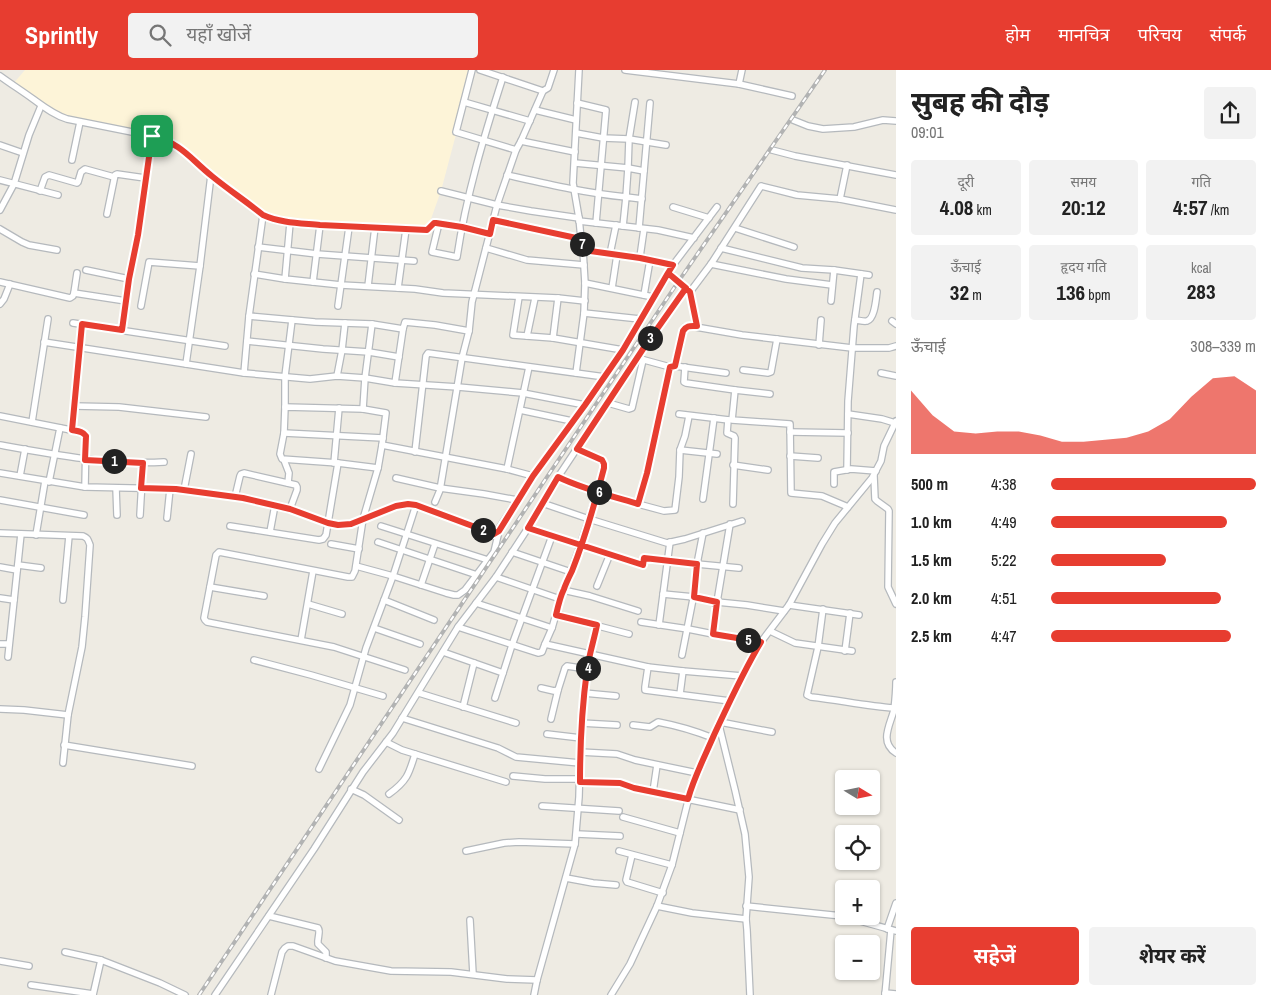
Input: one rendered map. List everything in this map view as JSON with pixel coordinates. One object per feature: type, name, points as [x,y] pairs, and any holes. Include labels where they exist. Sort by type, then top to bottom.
[{"type":"street","points":[[472,70],[456,132],[516,150]]},
{"type":"street","points":[[480,70],[543,91]]},
{"type":"street","points":[[435,502],[446,458],[462,358],[469,331],[472,302],[497,205],[516,150],[543,91],[548,88],[554,70]]},
{"type":"street","points":[[576,373],[585,301],[583,250],[574,190],[580,70]]},
{"type":"street","points":[[630,70],[739,84],[792,96]]},
{"type":"street","points":[[739,84],[742,70]]},
{"type":"street","points":[[0,76],[58,116],[152,136],[173,143],[211,176],[263,215],[270,218],[290,223],[427,230],[434,223],[438,223],[490,234]]},
{"type":"street","points":[[438,223],[432,252],[457,257],[468,198],[503,77]]},
{"type":"street","points":[[464,102],[530,121]]},
{"type":"street","points":[[623,226],[629,138],[635,102]]},
{"type":"street","points":[[640,258],[642,199],[650,103]]},
{"type":"street","points":[[577,104],[606,110],[596,223]]},
{"type":"street","points":[[0,210],[14,184],[23,153],[41,106]]},
{"type":"street","points":[[535,110],[576,120]]},
{"type":"street","points":[[792,120],[822,129],[854,127],[884,120],[896,121]]},
{"type":"street","points":[[72,160],[80,122]]},
{"type":"street","points":[[576,133],[603,138],[629,138],[666,145]]},
{"type":"street","points":[[122,330],[152,136]]},
{"type":"street","points":[[521,141],[575,152]]},
{"type":"street","points":[[0,145],[23,153]]},
{"type":"street","points":[[772,150],[896,175]]},
{"type":"street","points":[[575,163],[644,171]]},
{"type":"street","points":[[840,199],[847,165]]},
{"type":"street","points":[[40,190],[45,177],[49,175],[77,183],[82,170],[114,177],[117,174],[145,178]]},
{"type":"street","points":[[507,175],[599,195],[642,199]]},
{"type":"street","points":[[186,364],[211,176]]},
{"type":"street","points":[[106,214],[114,177]]},
{"type":"street","points":[[0,180],[58,195]]},
{"type":"street","points":[[215,995],[314,849],[363,772],[402,718],[458,627],[496,577],[558,477],[608,402],[640,359],[664,317],[711,264],[762,186],[797,195],[840,199],[896,210]]},
{"type":"street","points":[[441,191],[497,205],[694,238]]},
{"type":"street","points":[[673,207],[709,218]]},
{"type":"street","points":[[356,566],[454,596],[465,590],[494,552],[499,531],[516,500],[605,377],[673,265],[718,207]]},
{"type":"street","points":[[244,373],[254,274],[263,215]]},
{"type":"street","points":[[493,220],[581,239]]},
{"type":"street","points":[[284,279],[290,223]]},
{"type":"street","points":[[313,282],[320,225]]},
{"type":"street","points":[[610,254],[616,225]]},
{"type":"street","points":[[338,306],[349,227]]},
{"type":"street","points":[[368,286],[375,227]]},
{"type":"street","points":[[735,228],[794,247]]},
{"type":"street","points":[[0,229],[29,245],[58,250]]},
{"type":"street","points":[[398,288],[406,229]]},
{"type":"street","points":[[258,247],[317,254],[414,261]]},
{"type":"street","points":[[486,248],[527,260],[584,264]]},
{"type":"street","points":[[722,248],[802,268],[869,275]]},
{"type":"street","points":[[583,250],[673,265]]},
{"type":"street","points":[[612,288],[618,255]]},
{"type":"street","points":[[644,295],[650,260]]},
{"type":"street","points":[[141,306],[148,264],[150,262],[200,266]]},
{"type":"street","points":[[711,264],[786,279],[832,285]]},
{"type":"street","points":[[86,270],[129,279]]},
{"type":"street","points":[[831,302],[834,270]]},
{"type":"street","points":[[0,282],[70,298],[74,293],[77,273]]},
{"type":"street","points":[[668,273],[688,290],[697,326]]},
{"type":"street","points":[[254,274],[341,285],[585,301]]},
{"type":"street","points":[[847,470],[852,348],[861,274]]},
{"type":"street","points":[[585,283],[653,297]]},
{"type":"street","points":[[0,304],[4,300],[10,284]]},
{"type":"street","points":[[855,320],[870,320],[875,308],[877,292]]},
{"type":"street","points":[[74,293],[126,301]]},
{"type":"street","points":[[518,297],[513,335],[553,338],[623,350]]},
{"type":"street","points":[[527,336],[534,298]]},
{"type":"street","points":[[553,338],[558,298]]},
{"type":"street","points":[[584,313],[640,319]]},
{"type":"street","points":[[249,316],[372,324],[403,329]]},
{"type":"street","points":[[32,422],[48,319]]},
{"type":"street","points":[[288,483],[289,473],[280,454],[284,433],[285,376],[292,320]]},
{"type":"street","points":[[819,345],[822,320]]},
{"type":"street","points":[[395,383],[405,322],[469,331]]},
{"type":"street","points":[[73,323],[225,346]]},
{"type":"street","points":[[337,376],[345,323]]},
{"type":"street","points":[[72,430],[82,324]]},
{"type":"street","points":[[363,409],[372,324]]},
{"type":"street","points":[[638,504],[673,367],[683,331],[686,327],[697,326],[742,335],[852,348],[889,348],[896,346]]},
{"type":"street","points":[[743,370],[771,372],[777,339]]},
{"type":"street","points":[[247,341],[369,352],[399,357]]},
{"type":"street","points":[[44,342],[244,373],[310,379],[337,376],[365,378],[423,386],[522,393],[585,405]]},
{"type":"street","points":[[415,452],[427,354],[605,377]]},
{"type":"street","points":[[640,359],[673,367],[726,373]]},
{"type":"street","points":[[608,402],[629,409],[632,408],[640,359]]},
{"type":"street","points":[[507,469],[529,366]]},
{"type":"street","points":[[685,367],[684,382],[686,383],[770,394]]},
{"type":"street","points":[[882,373],[896,376]]},
{"type":"street","points":[[733,504],[735,438],[727,433],[735,390]]},
{"type":"street","points":[[74,406],[119,407],[206,418]]},
{"type":"street","points":[[285,407],[363,409],[386,413],[378,468],[363,518],[354,575],[348,577],[219,552],[216,555],[204,618],[207,622],[334,647],[405,670]]},
{"type":"street","points":[[230,526],[319,540],[323,539],[326,535],[336,463],[339,408]]},
{"type":"street","points":[[520,410],[572,421]]},
{"type":"street","points":[[679,414],[790,424],[790,493],[822,496],[848,507]]},
{"type":"street","points":[[611,995],[630,964],[663,893],[672,865],[688,799],[697,773],[742,676],[761,642],[789,604],[835,523],[872,478],[881,460],[884,446],[895,422],[848,414]]},
{"type":"street","points":[[0,416],[84,434],[86,436],[85,487]]},
{"type":"street","points":[[558,477],[578,486],[638,504],[664,511],[675,510],[680,450],[686,436],[689,416]]},
{"type":"street","points":[[703,499],[714,418]]},
{"type":"street","points":[[36,535],[40,508],[60,428]]},
{"type":"street","points":[[790,432],[848,432]]},
{"type":"street","points":[[284,433],[336,436],[382,442],[415,452],[507,469],[533,476]]},
{"type":"street","points":[[0,445],[85,460],[143,463],[164,462]]},
{"type":"street","points":[[20,476],[25,449]]},
{"type":"street","points":[[458,627],[540,654],[542,652],[552,628],[563,590],[598,492],[604,464],[602,460],[577,449]]},
{"type":"street","points":[[680,450],[717,454]]},
{"type":"street","points":[[184,490],[191,454]]},
{"type":"street","points":[[790,456],[818,458]]},
{"type":"street","points":[[284,460],[378,468]]},
{"type":"street","points":[[140,515],[143,463]]},
{"type":"street","points":[[733,465],[768,470]]},
{"type":"street","points":[[834,484],[834,472],[847,470],[875,472]]},
{"type":"street","points":[[875,472],[875,499],[887,507],[889,511],[888,587],[896,604]]},
{"type":"street","points":[[0,473],[85,487],[170,489],[235,497],[275,505],[328,523],[346,526],[396,506],[408,504],[416,505],[494,534],[499,531]]},
{"type":"street","points":[[235,497],[240,476],[244,473],[288,483],[297,487],[290,509]]},
{"type":"street","points":[[396,478],[440,488],[516,500]]},
{"type":"street","points":[[116,488],[117,515]]},
{"type":"street","points":[[167,518],[170,489]]},
{"type":"street","points":[[0,500],[84,515]]},
{"type":"street","points":[[542,503],[667,543],[742,520]]},
{"type":"street","points":[[270,532],[275,505]]},
{"type":"street","points":[[319,769],[350,705],[364,656],[416,505]]},
{"type":"street","points":[[713,634],[730,524]]},
{"type":"street","points":[[381,526],[488,560]]},
{"type":"street","points":[[528,528],[643,565],[644,558],[740,568]]},
{"type":"street","points":[[0,533],[86,538],[90,545],[86,617],[68,715],[63,763]]},
{"type":"street","points":[[682,655],[694,597],[697,564],[703,533]]},
{"type":"street","points":[[8,658],[20,534]]},
{"type":"street","points":[[63,600],[69,536]]},
{"type":"street","points":[[496,698],[502,673],[552,536]]},
{"type":"street","points":[[378,542],[477,575]]},
{"type":"street","points":[[659,625],[670,542]]},
{"type":"street","points":[[331,544],[359,549]]},
{"type":"street","points":[[421,585],[435,544]]},
{"type":"street","points":[[512,552],[571,572]]},
{"type":"street","points":[[889,552],[896,556]]},
{"type":"street","points":[[597,586],[610,554]]},
{"type":"street","points":[[0,567],[41,568]]},
{"type":"street","points":[[301,640],[313,570]]},
{"type":"street","points":[[496,577],[560,599]]},
{"type":"street","points":[[210,588],[264,596]]},
{"type":"street","points":[[563,590],[590,596],[638,611]]},
{"type":"street","points":[[663,594],[694,597],[717,602],[748,604],[784,611]]},
{"type":"street","points":[[0,598],[14,600]]},
{"type":"street","points":[[384,600],[434,620]]},
{"type":"street","points":[[476,603],[552,628]]},
{"type":"street","points":[[308,604],[342,614]]},
{"type":"street","points":[[789,604],[859,615]]},
{"type":"street","points":[[823,610],[818,647],[806,692],[808,696],[874,707],[894,708]]},
{"type":"street","points":[[845,651],[850,614]]},
{"type":"street","points":[[556,615],[629,634]]},
{"type":"street","points":[[641,622],[761,642]]},
{"type":"street","points":[[534,995],[577,834],[581,722],[587,669],[597,625]]},
{"type":"street","points":[[374,628],[420,644]]},
{"type":"street","points":[[770,631],[795,643],[852,651]]},
{"type":"street","points":[[0,644],[9,644]]},
{"type":"street","points":[[545,644],[648,667],[742,676]]},
{"type":"street","points":[[443,652],[502,673]]},
{"type":"street","points":[[254,660],[383,696]]},
{"type":"street","points":[[463,707],[474,663]]},
{"type":"street","points":[[551,719],[565,668],[567,666],[587,669]]},
{"type":"street","points":[[648,667],[646,690],[730,700]]},
{"type":"street","points":[[680,694],[683,671]]},
{"type":"street","points":[[896,682],[894,708],[887,734],[890,749],[896,753]]},
{"type":"street","points":[[541,688],[558,690]]},
{"type":"street","points":[[418,693],[516,723]]},
{"type":"street","points":[[584,693],[616,696]]},
{"type":"street","points":[[0,709],[68,715]]},
{"type":"street","points":[[402,718],[498,748],[516,757],[580,763]]},
{"type":"street","points":[[581,722],[617,725]]},
{"type":"street","points":[[633,725],[650,727],[656,722],[687,728],[713,738]]},
{"type":"street","points":[[719,723],[772,732]]},
{"type":"street","points":[[719,723],[740,810],[748,858],[749,877],[746,919],[750,995]]},
{"type":"street","points":[[547,734],[581,738]]},
{"type":"street","points":[[386,742],[402,750],[506,782]]},
{"type":"street","points":[[64,745],[192,766]]},
{"type":"street","points":[[580,752],[617,754],[635,760],[697,773]]},
{"type":"street","points":[[389,794],[406,779],[415,754]]},
{"type":"street","points":[[653,792],[657,765]]},
{"type":"street","points":[[513,776],[620,783],[653,792],[740,810]]},
{"type":"street","points":[[352,789],[364,795],[399,820]]},
{"type":"street","points":[[542,806],[619,811]]},
{"type":"street","points":[[623,817],[680,833]]},
{"type":"street","points":[[577,834],[620,836]]},
{"type":"street","points":[[466,851],[504,843],[519,842],[575,844]]},
{"type":"street","points":[[620,851],[672,865]]},
{"type":"street","points":[[632,855],[626,882],[663,893]]},
{"type":"street","points":[[566,878],[593,883],[616,884]]},
{"type":"street","points":[[896,903],[885,994],[896,994]]},
{"type":"street","points":[[657,906],[746,919]]},
{"type":"street","points":[[746,906],[842,916],[892,930]]},
{"type":"street","points":[[269,916],[318,928],[320,931],[318,944],[326,952],[326,958]]},
{"type":"street","points":[[470,920],[473,974]]},
{"type":"street","points":[[270,995],[282,952],[288,946],[293,946],[326,958],[391,971],[451,972],[537,980]]},
{"type":"street","points":[[65,952],[101,960],[153,980],[185,995]]},
{"type":"street","points":[[31,985],[93,995],[101,960]]},
{"type":"street","points":[[0,961],[29,966]]},
{"type":"shaded area","points":[[25,70],[473,70],[441,191],[427,230],[263,215],[173,143],[58,116],[12,85]]},
{"type":"railway","points":[[199,995],[678,282],[825,70]]},
{"type":"route","points":[[152,136],[122,330],[82,324],[72,430],[81,432],[86,436],[85,460],[143,463],[141,488],[176,489],[243,498],[290,509],[328,523],[346,526],[396,506],[416,505],[494,534],[499,531],[516,500],[623,350],[668,273],[686,288],[664,317],[577,449],[602,460],[604,468],[598,492],[589,519],[580,545],[571,572],[563,590],[556,615],[597,625],[587,669],[584,693],[581,722],[580,782],[614,782],[688,799],[697,773],[720,722],[761,642],[713,634],[717,602],[694,597],[697,564],[644,558],[643,565],[580,545],[528,528],[558,477],[578,486],[598,492],[612,497],[638,504],[647,473],[670,367],[673,368],[675,366],[683,331],[688,326],[697,326],[690,292],[686,288],[678,282],[668,273],[673,265],[583,250],[581,239],[493,220],[490,234],[436,223],[427,230],[290,223],[263,215],[211,176],[173,143],[152,136]]}]
